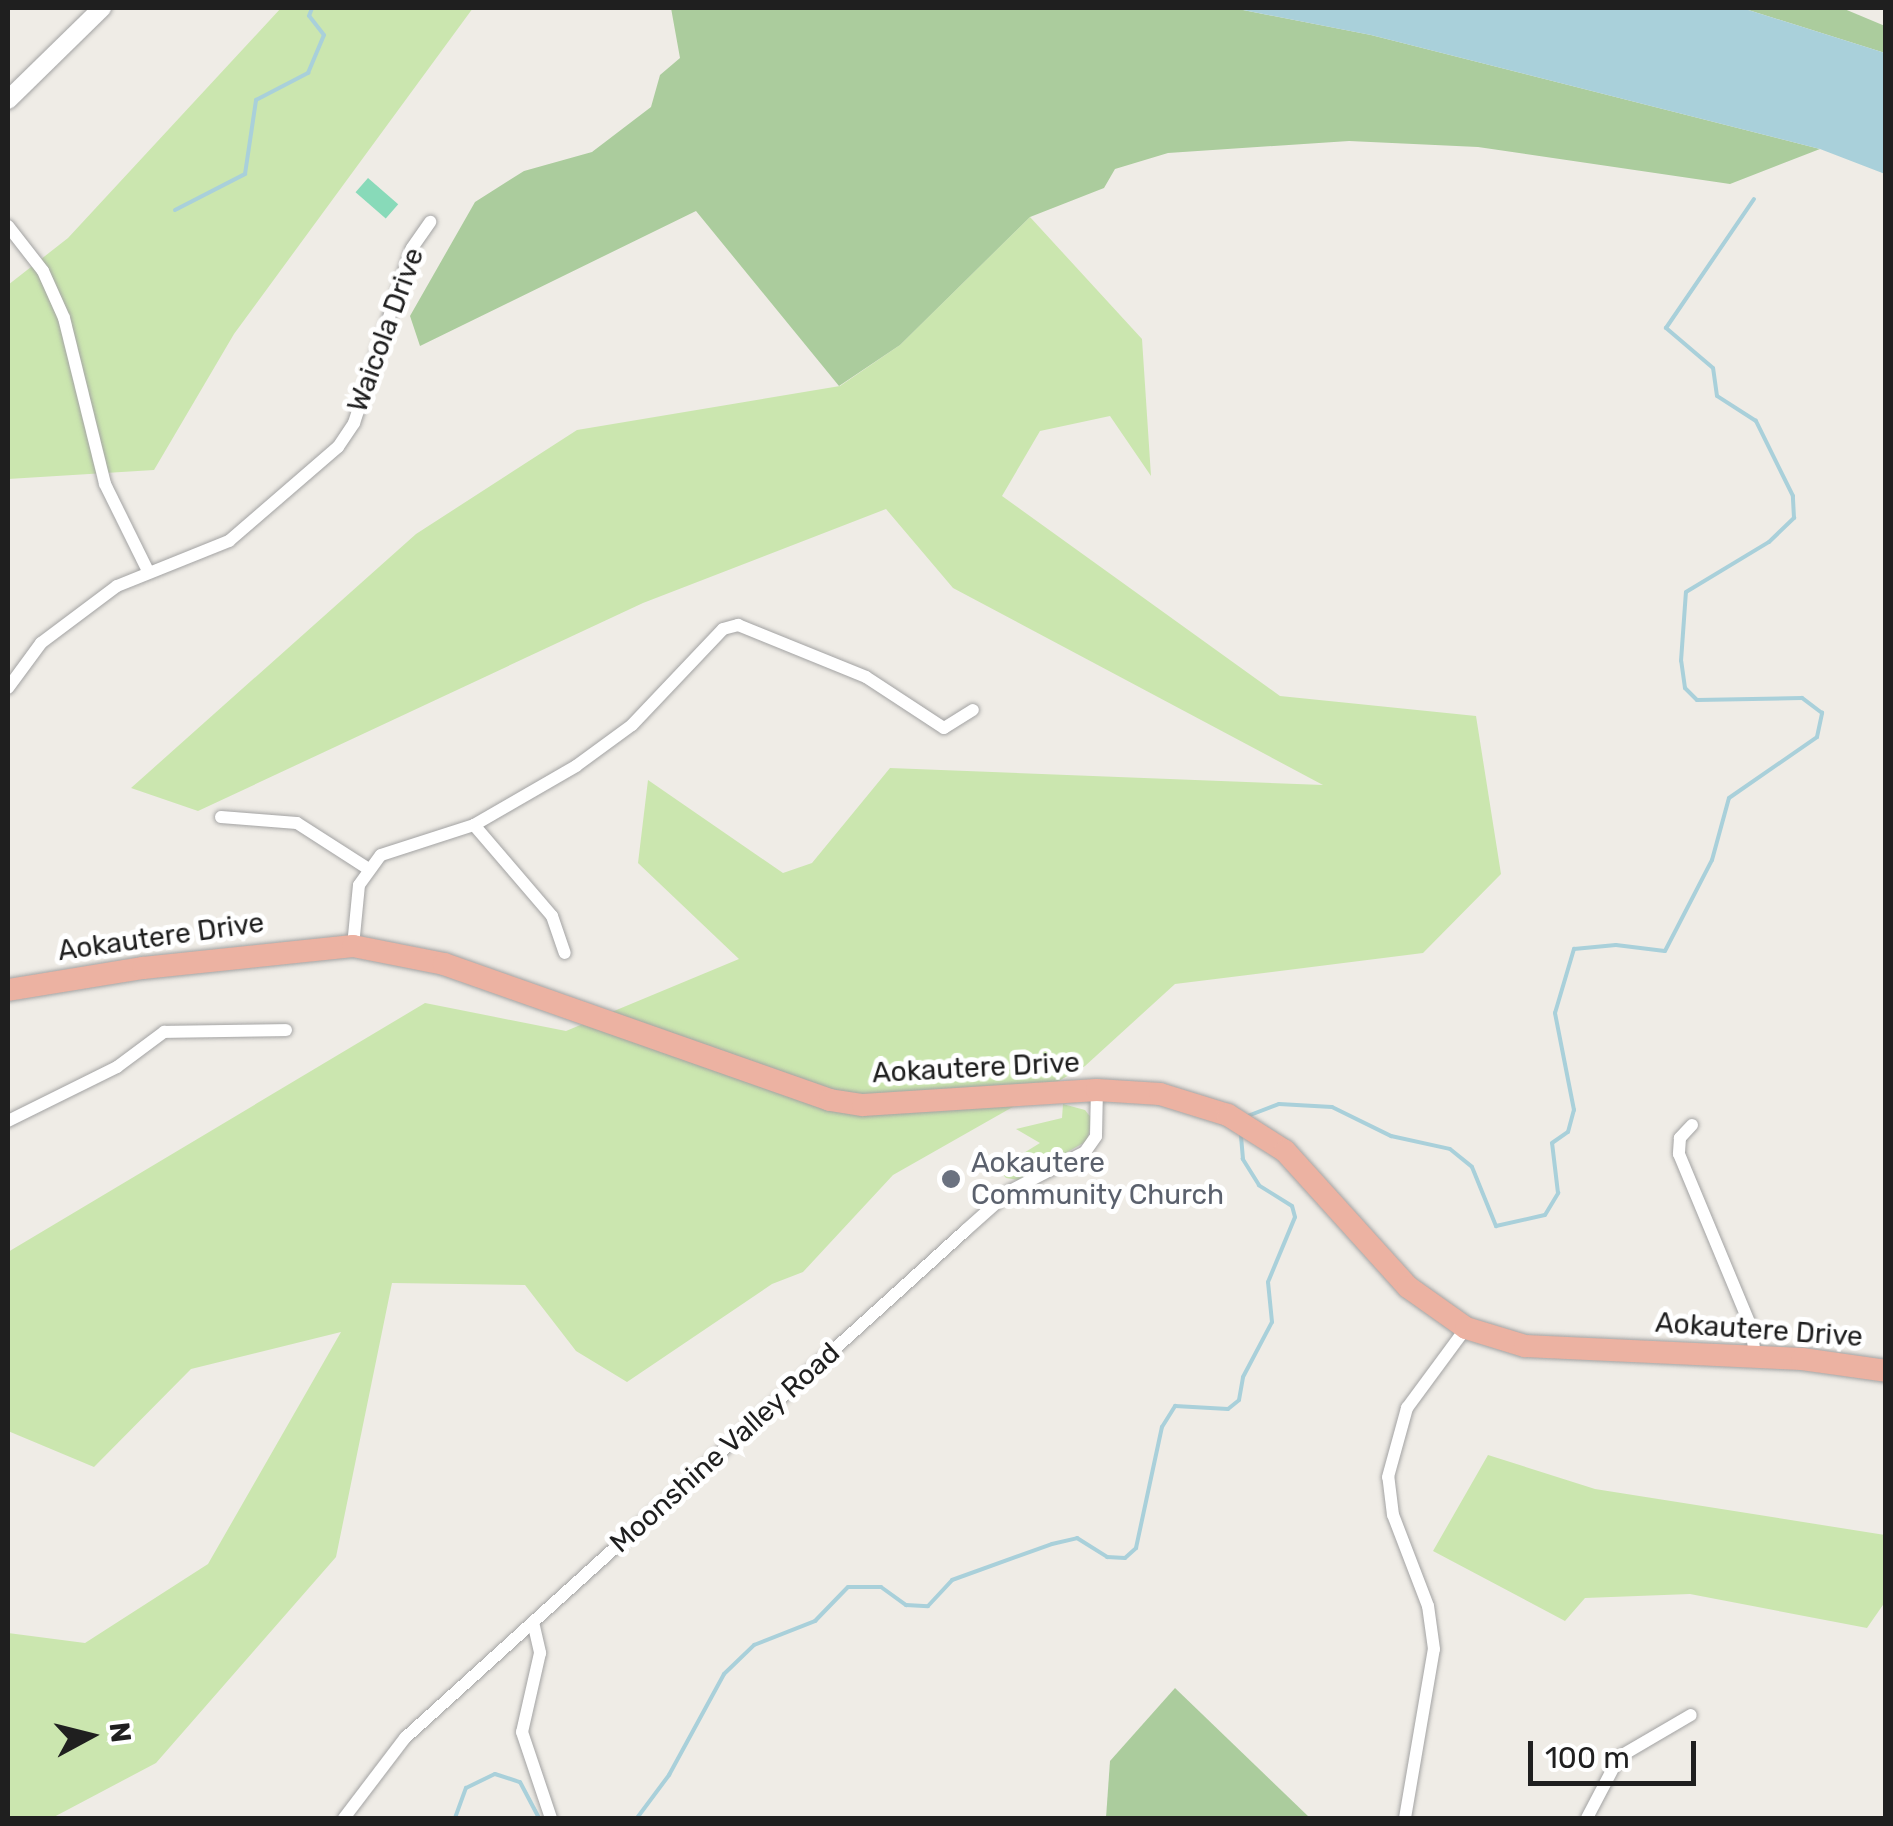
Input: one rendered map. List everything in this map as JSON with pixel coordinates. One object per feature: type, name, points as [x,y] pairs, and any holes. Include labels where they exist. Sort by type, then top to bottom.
[{"type":"highway","name":"Aokautere Drive","points":[[8,990],[143,968],[354,946],[444,964],[830,1100],[971,1101],[1097,1090],[1160,1094],[1228,1116],[1251,1128],[1303,1167],[1408,1287],[1466,1328],[1525,1346],[1755,1356],[1886,1371]]},
{"type":"street","points":[[8,100],[102,8]]},
{"type":"street","name":"Waicola Drive","points":[[8,688],[41,644],[147,569],[229,540],[338,446],[354,423],[412,248],[430,222]]},
{"type":"street","points":[[8,226],[43,272],[64,318],[104,484],[147,569]]},
{"type":"street","points":[[354,946],[367,868],[404,843],[474,825],[632,725],[723,629],[738,625],[866,678],[944,728],[973,710]]},
{"type":"street","points":[[221,817],[296,824],[367,868]]},
{"type":"street","points":[[474,825],[552,916],[565,952]]},
{"type":"street","points":[[8,1121],[118,1067],[152,1038],[178,1028],[286,1030]]},
{"type":"street","name":"Moonshine Valley Road","points":[[344,1818],[405,1738],[1010,1191],[1085,1152],[1096,1136],[1097,1090]]},
{"type":"street","points":[[1692,1125],[1680,1138],[1678,1154],[1752,1328],[1755,1356]]},
{"type":"street","points":[[1405,1818],[1434,1649],[1428,1606],[1393,1515],[1388,1477],[1407,1408],[1466,1328]]},
{"type":"street","points":[[533,1622],[540,1652],[522,1732],[551,1818]]},
{"type":"street","points":[[1588,1818],[1619,1757],[1691,1715]]},
{"type":"green space","points":[[281,8],[473,8],[234,334],[154,470],[8,479],[8,285],[68,238]]},
{"type":"green space","points":[[671,8],[1233,8],[1371,35],[1820,149],[1730,184],[1478,147],[1349,141],[1168,153],[1115,169],[1104,188],[1030,217],[900,345],[839,386],[696,211],[420,346],[410,316],[475,202],[524,171],[592,152],[651,107],[660,75],[680,58]]},
{"type":"green space","points":[[1742,8],[1842,8],[1885,26],[1885,53]]},
{"type":"green space","points":[[368,178],[398,204],[386,219],[356,192]]},
{"type":"green space","points":[[1030,217],[1142,339],[1151,476],[1110,416],[1040,431],[1002,496],[1280,696],[1476,716],[1501,874],[1423,953],[1175,984],[1085,1066],[893,1175],[803,1272],[772,1284],[627,1382],[576,1351],[525,1285],[392,1283],[336,1557],[156,1763],[52,1818],[8,1818],[8,1633],[85,1643],[208,1564],[341,1332],[191,1369],[94,1467],[8,1431],[8,1252],[425,1003],[566,1031],[739,959],[638,863],[648,780],[783,873],[812,863],[890,768],[1323,785],[953,588],[886,509],[643,603],[198,811],[131,788],[416,534],[577,430],[840,386],[900,345]]},
{"type":"green space","points":[[1063,1104],[1085,1110],[1092,1119],[1087,1141],[1018,1180],[1006,1178],[998,1169],[1040,1143],[1016,1129],[1062,1118]]},
{"type":"green space","points":[[1488,1455],[1595,1489],[1885,1535],[1885,1602],[1867,1628],[1690,1594],[1585,1598],[1565,1621],[1433,1551]]},
{"type":"green space","points":[[1175,1688],[1310,1818],[1106,1818],[1110,1761]]},
{"type":"water","points":[[1233,8],[1742,8],[1885,53],[1885,174],[1820,149],[1371,35]]},
{"type":"waterway","points":[[175,210],[245,174],[256,100],[308,73],[324,35],[309,16],[312,8]]},
{"type":"waterway","points":[[1245,1117],[1279,1104],[1332,1107],[1391,1136],[1450,1149],[1472,1167],[1496,1226],[1545,1215],[1558,1193],[1552,1143],[1568,1132],[1574,1110],[1555,1013],[1574,949],[1616,945],[1665,951],[1712,860],[1729,798],[1817,737],[1822,713],[1802,698],[1697,700],[1685,688],[1681,661],[1686,592],[1769,542],[1794,518],[1793,496],[1756,421],[1717,396],[1713,368],[1666,328],[1754,199]]},
{"type":"waterway","points":[[637,1818],[669,1775],[724,1674],[754,1645],[815,1621],[848,1587],[881,1587],[906,1605],[928,1606],[952,1580],[1052,1544],[1077,1538],[1107,1557],[1125,1558],[1136,1548],[1162,1427],[1175,1406],[1228,1409],[1239,1400],[1243,1377],[1272,1322],[1268,1282],[1295,1217],[1292,1206],[1259,1185],[1243,1159],[1241,1136]]},
{"type":"waterway","points":[[455,1818],[466,1788],[495,1774],[520,1782],[539,1818]]},
{"type":"place","name":"Aokautere Community Church","points":[[951,1179]]}]
